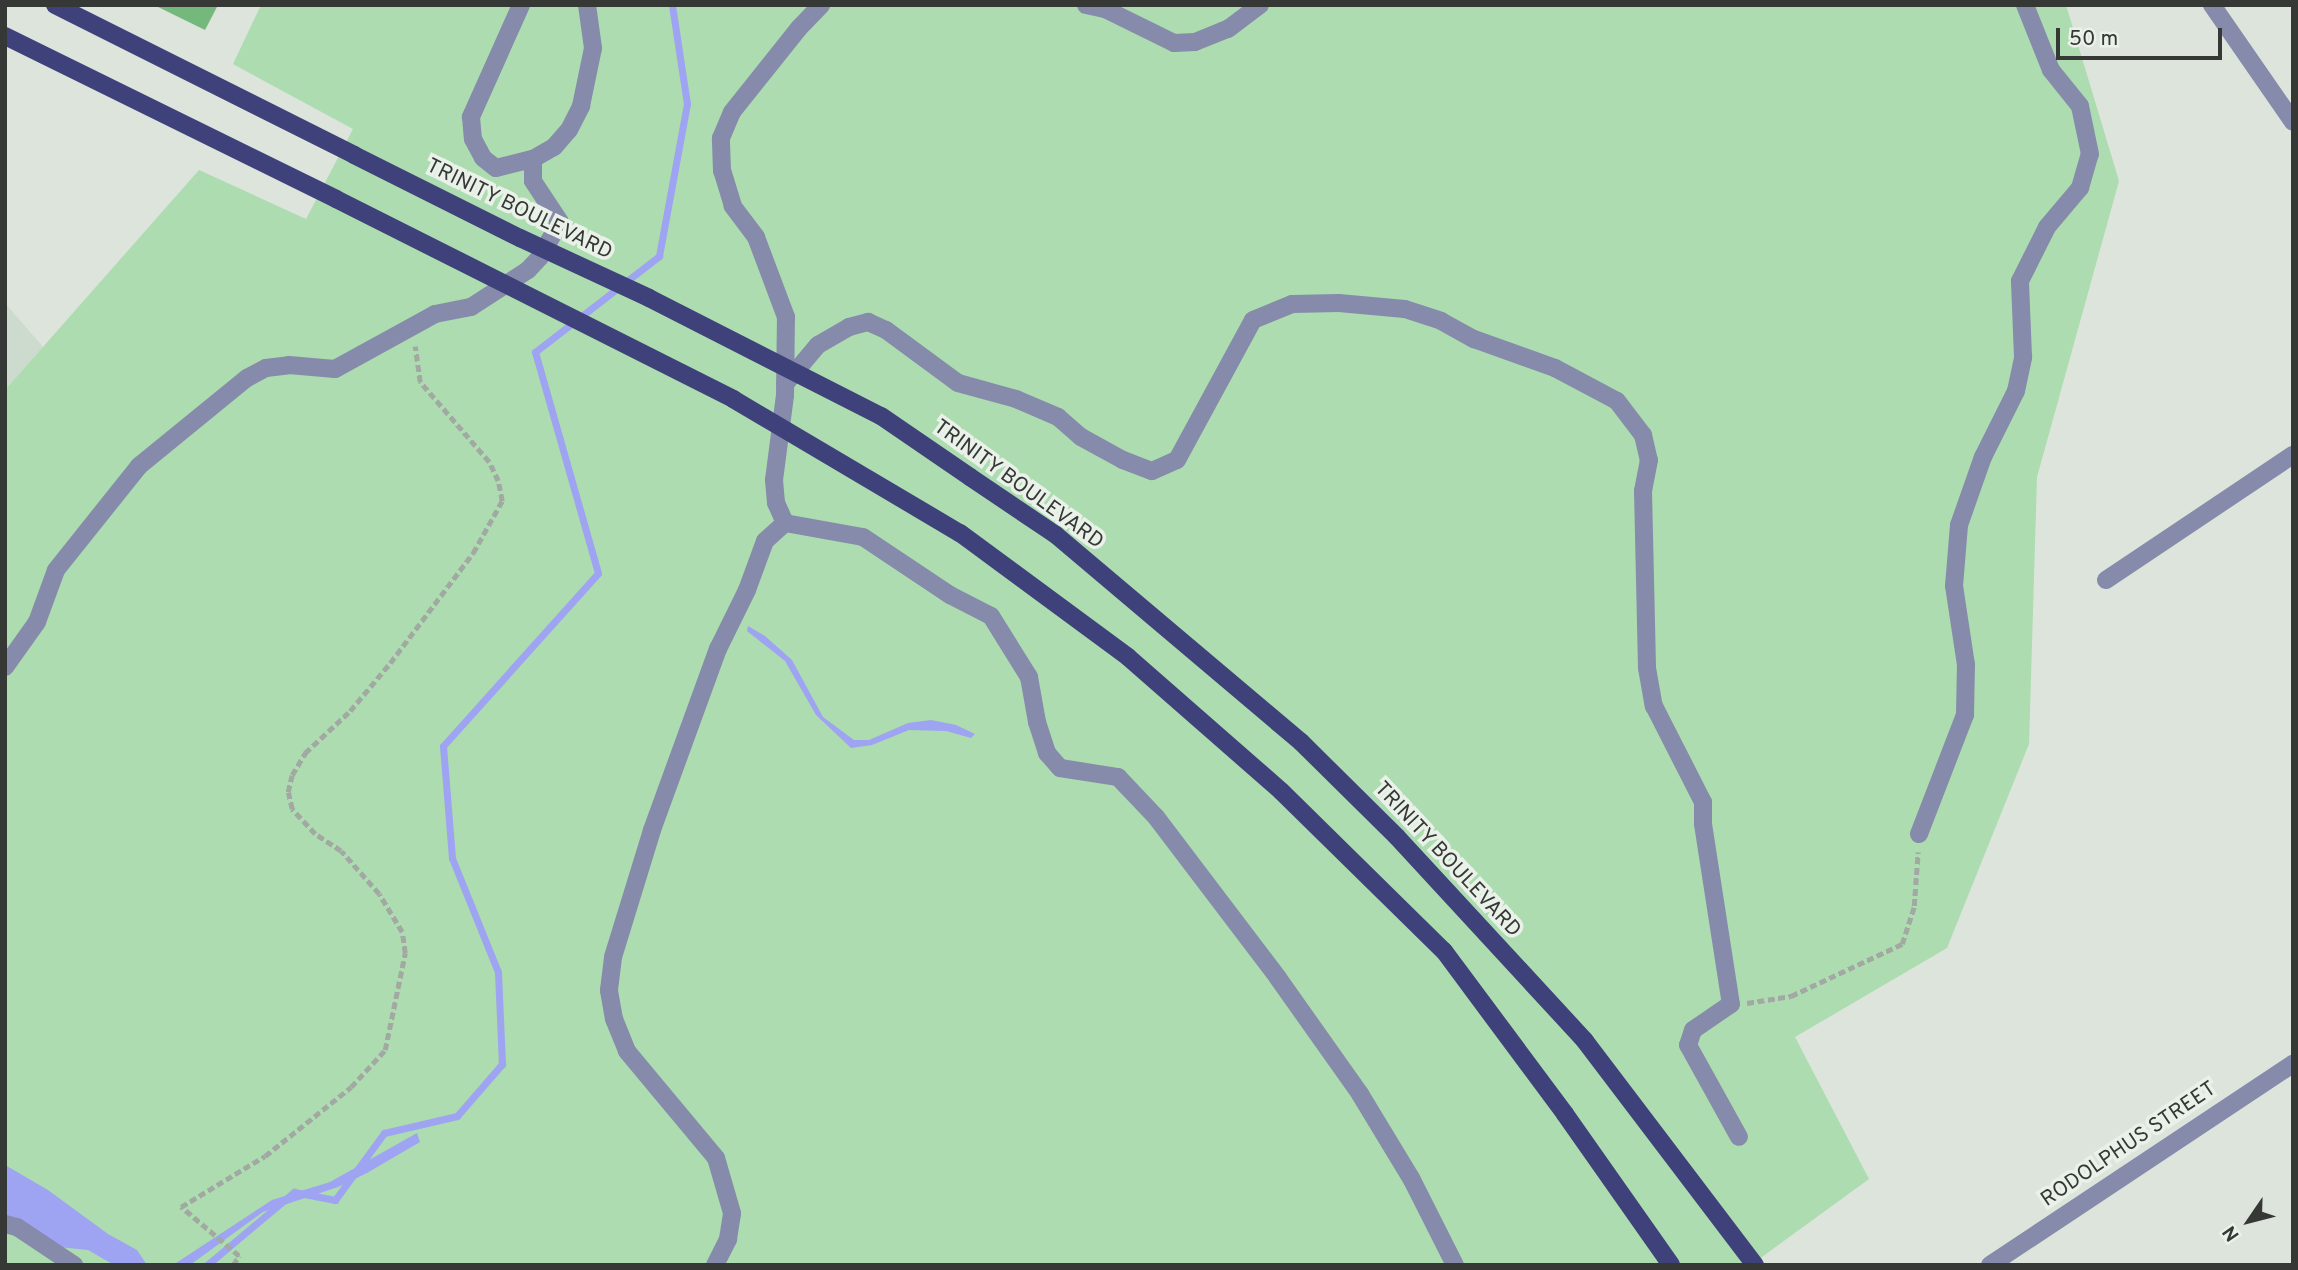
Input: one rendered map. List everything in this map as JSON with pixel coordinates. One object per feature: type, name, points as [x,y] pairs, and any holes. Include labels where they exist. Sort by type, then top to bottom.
[{"type":"main road","name":"TRINITY BOULEVARD","points":[[59,6],[881,416],[1056,535],[1301,742],[1397,837],[1585,1041],[1755,1265]]},
{"type":"main road","points":[[5,36],[337,199],[733,399],[960,533],[1128,657],[1281,792],[1444,951],[1565,1114],[1671,1265]]},
{"type":"street","points":[[521,5],[471,117],[473,139],[483,158],[496,168],[533,159],[554,147],[569,130],[581,106],[593,48],[587,5]]},
{"type":"street","points":[[785,523],[776,503],[774,480],[785,384],[786,317],[756,237],[733,205],[722,171],[721,138],[732,112],[799,28],[821,5]]},
{"type":"street","points":[[1086,5],[1105,9],[1174,43],[1195,42],[1228,29],[1260,5]]},
{"type":"street","points":[[1919,834],[1965,715],[1966,665],[1954,586],[1959,525],[1983,457],[2015,391],[2023,357],[2020,281],[2048,227],[2080,188],[2090,153],[2087,126],[2080,106],[2051,69],[2025,5]]},
{"type":"street","points":[[2212,5],[2293,122]]},
{"type":"street","points":[[5,667],[37,622],[56,570],[139,466],[247,378],[266,368],[289,365],[335,369],[419,321],[435,314],[471,307],[528,270],[540,257],[560,222],[533,181],[533,159]]},
{"type":"street","points":[[785,384],[818,345],[849,327],[868,322],[886,330],[958,383],[1016,399],[1058,417],[1081,437],[1123,460],[1152,471],[1177,460],[1252,320],[1292,304],[1339,303],[1405,309],[1441,321],[1474,339],[1555,368],[1617,401],[1643,435],[1650,460],[1643,491],[1647,668],[1654,706],[1703,802],[1703,824],[1731,1004],[1693,1030],[1688,1045],[1739,1137]]},
{"type":"street","points":[[2106,580],[2293,455]]},
{"type":"street","points":[[715,1265],[728,1239],[732,1213],[716,1158],[627,1051],[614,1019],[609,990],[613,957],[652,831],[718,649],[747,590],[765,541],[785,523]]},
{"type":"street","points":[[785,523],[863,537],[950,595],[991,617],[1029,677],[1037,722],[1047,753],[1060,768],[1118,777],[1156,817],[1278,978],[1360,1094],[1412,1180],[1455,1265]]},
{"type":"street","name":"RODOLPHUS STREET","points":[[1990,1265],[2293,1064]]},
{"type":"street","points":[[5,1224],[17,1227],[74,1265]]},
{"type":"path","points":[[233,1265],[239,1256],[181,1207],[265,1156],[351,1087],[384,1051],[392,1025],[405,953],[402,932],[379,894],[356,868],[292,809],[288,792],[292,775],[305,753],[350,711],[390,663],[473,554],[502,501],[498,481],[489,461],[420,382],[415,348],[419,321]]},
{"type":"path","points":[[1731,1004],[1791,996],[1902,944],[1914,905],[1919,834]]},
{"type":"shaded area","points":[[5,303],[43,347],[5,390]]},
{"type":"green space","points":[[261,5],[2066,5],[2119,181],[2037,477],[2029,744],[1947,948],[1795,1037],[1869,1179],[1751,1265],[5,1265],[5,390],[199,170],[306,219],[353,129],[233,64]]},
{"type":"water","points":[[748,626],[765,636],[792,660],[823,717],[854,740],[869,740],[908,723],[931,720],[956,725],[975,734],[971,738],[946,731],[909,730],[872,745],[851,748],[816,715],[785,661],[747,631]]},
{"type":"water","points":[[417,1133],[420,1142],[367,1173],[338,1187],[263,1212],[190,1265],[173,1265],[272,1200],[330,1182]]},
{"type":"water","points":[[5,1165],[48,1190],[108,1234],[137,1250],[147,1265],[114,1265],[88,1250],[58,1247],[5,1219]]},
{"type":"building","points":[[154,5],[218,5],[205,30]]},
{"type":"waterway","points":[[207,1265],[294,1192],[335,1200],[384,1133],[457,1116],[502,1064],[498,972],[452,858],[443,746],[598,573],[535,352],[659,256],[687,104],[672,5]]}]
